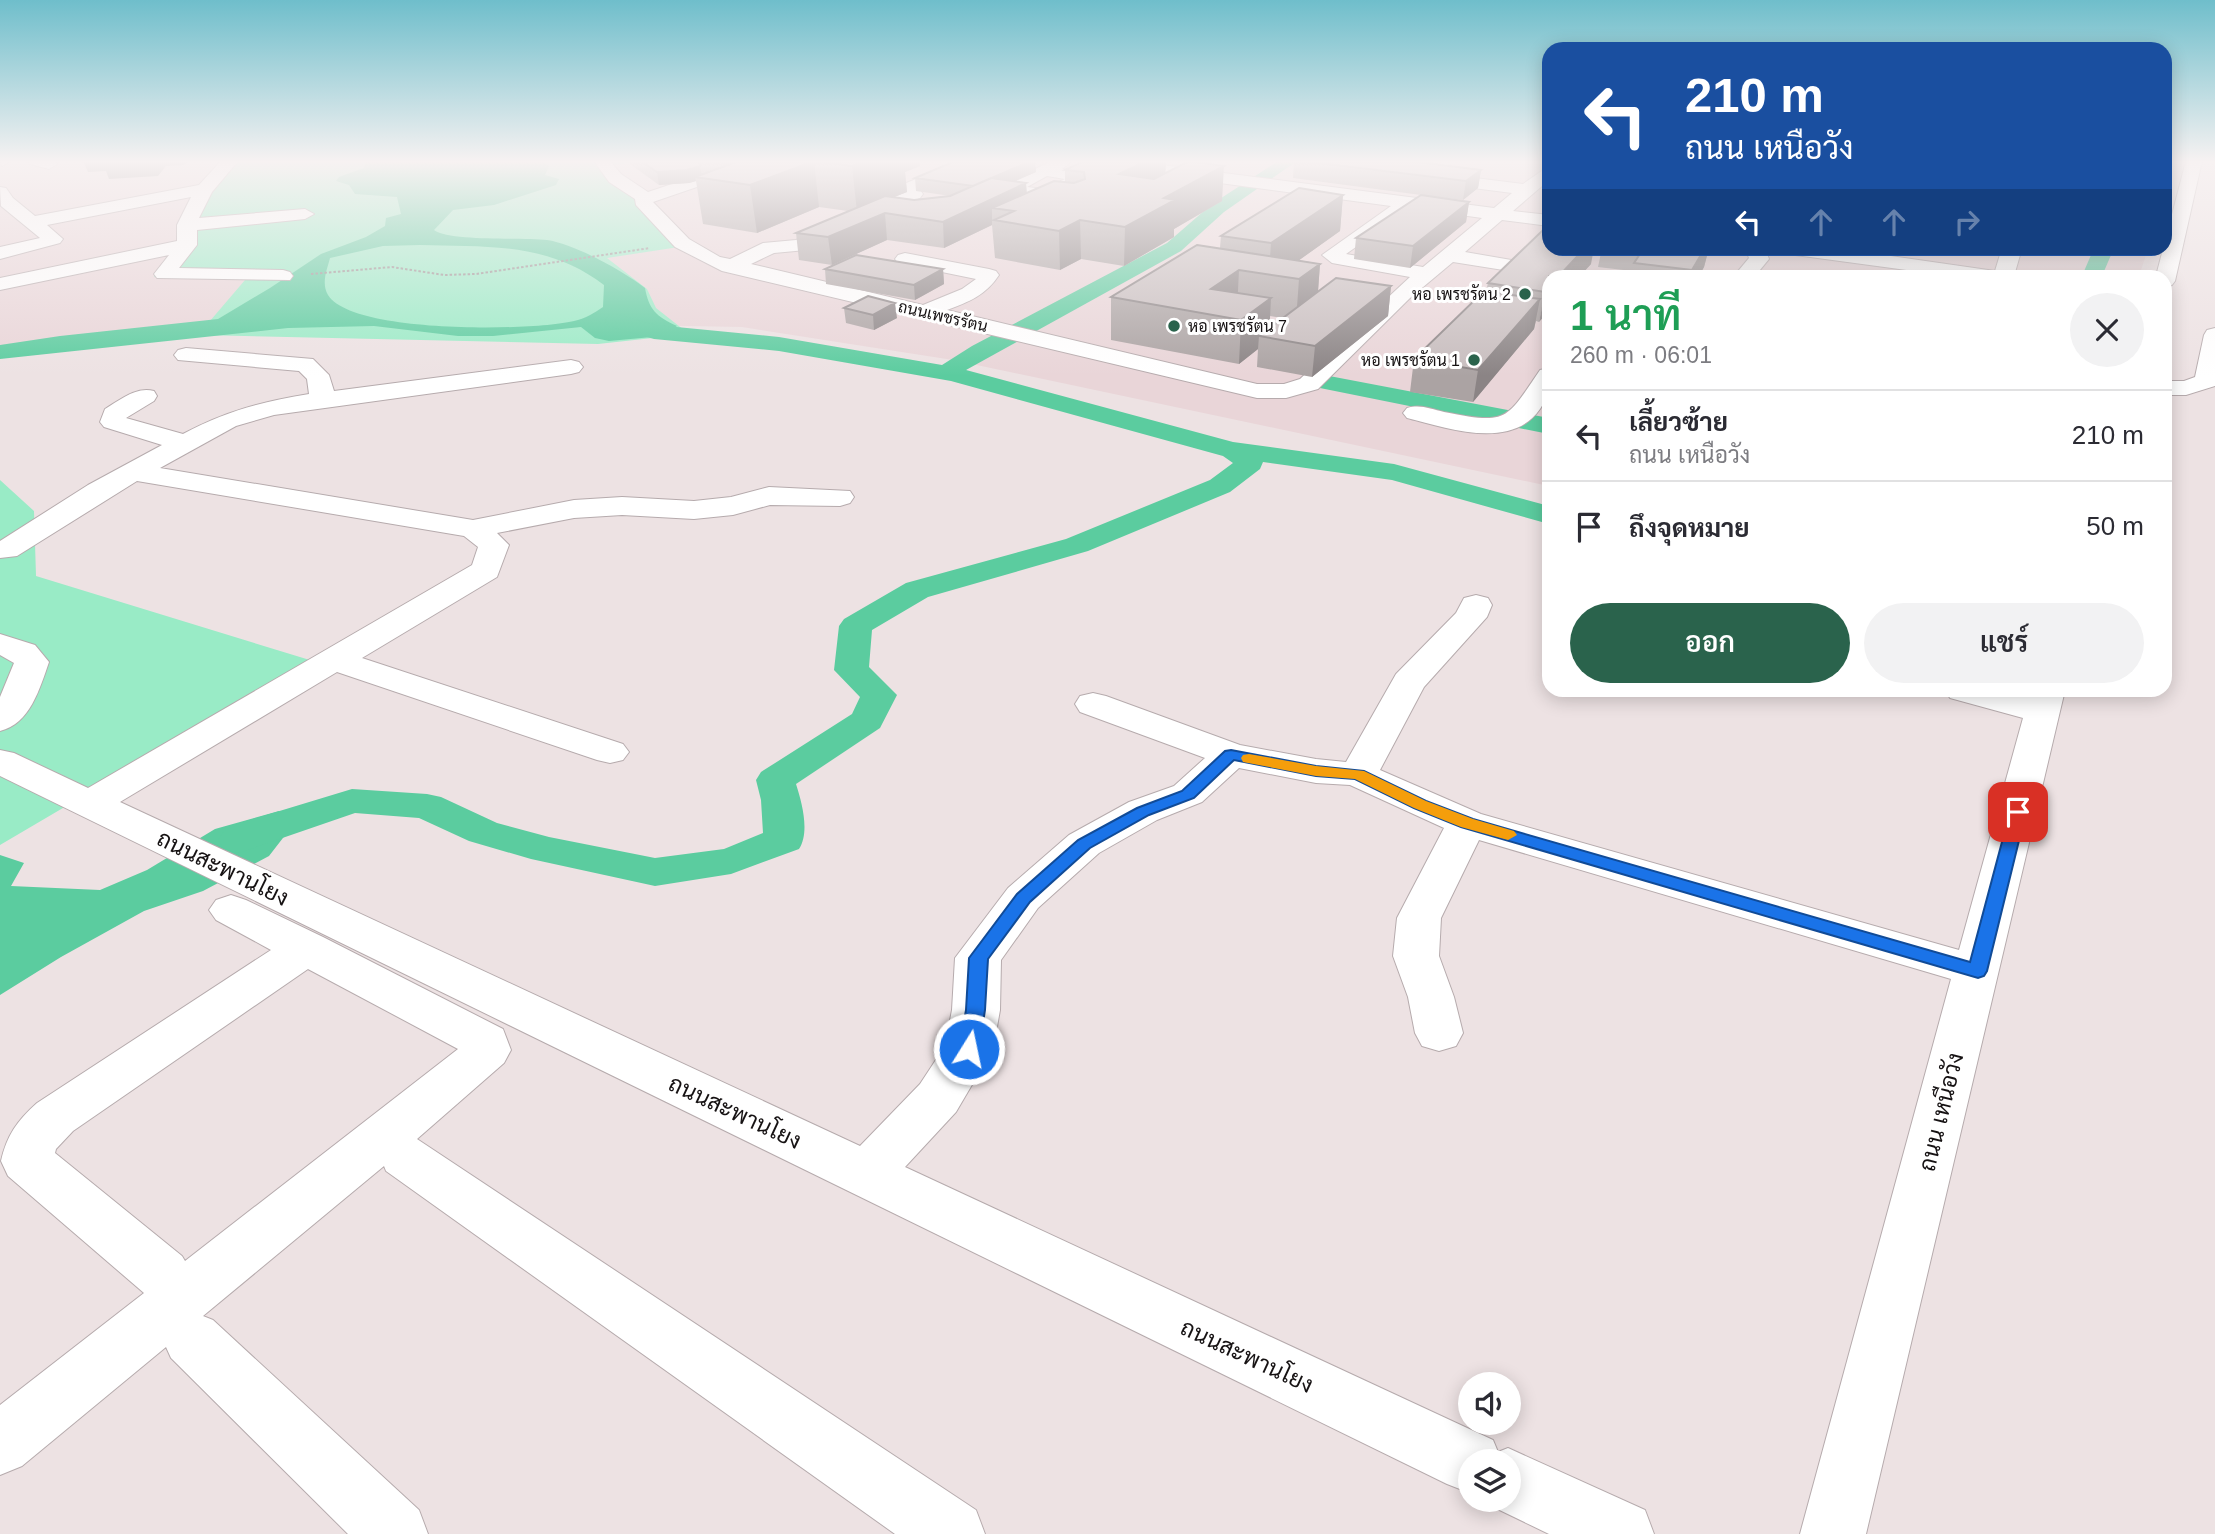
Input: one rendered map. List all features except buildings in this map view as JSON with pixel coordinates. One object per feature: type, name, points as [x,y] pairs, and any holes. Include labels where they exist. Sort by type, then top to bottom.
[{"type":"street","points":[[0,253],[53,239],[45,233]]},
{"type":"street","points":[[0,284],[200,233]]},
{"type":"street","name":"ถนนเพชรรัตน","points":[[672,233],[682,243],[729,267],[1257,391],[1286,391],[1309,384],[1474,233]]},
{"type":"street","points":[[776,233],[752,243],[770,247],[799,246],[833,233]]},
{"type":"street","points":[[1364,233],[1332,255],[1339,259],[1426,274]]},
{"type":"street","points":[[2172,252],[2177,233]]},
{"type":"street","points":[[186,235],[164,274],[282,276]]},
{"type":"street","points":[[729,267],[770,247]]},
{"type":"street","points":[[1448,255],[1516,266]]},
{"type":"street","points":[[1749,270],[1759,256]]},
{"type":"street","points":[[1788,256],[1894,270]]},
{"type":"street","points":[[1827,256],[1894,270]]},
{"type":"street","points":[[905,259],[989,275],[986,282],[973,290],[925,312]]},
{"type":"street","points":[[2172,388],[2186,388],[2206,381],[2215,335]]},
{"type":"street","points":[[186,355],[304,364],[317,371],[321,381],[322,400]]},
{"type":"street","points":[[2,550],[98,491],[227,421],[271,408],[571,367]]},
{"type":"street","points":[[1416,413],[1475,425],[1502,424],[1519,417],[1542,385]]},
{"type":"street","points":[[145,396],[114,414],[113,422],[183,443]]},
{"type":"street","points":[[133,472],[473,529],[574,509],[622,506],[694,510],[733,506],[769,496],[840,496]]},
{"type":"street","points":[[89,804],[486,570],[494,545],[473,529]]},
{"type":"street","points":[[1358,774],[1409,682],[1471,617],[1476,604]]},
{"type":"street","points":[[0,644],[23,652],[32,662],[19,697],[0,720]]},
{"type":"street","points":[[334,660],[610,752]]},
{"type":"street","points":[[2016,697],[2046,701]]},
{"type":"street","name":"ถนน เหนือวัง","points":[[1833,1534],[2046,701]]},
{"type":"street","points":[[1093,704],[1231,755],[1316,771],[1358,774],[1467,823],[1978,971]]},
{"type":"street","points":[[865,1175],[938,1098],[969,1049],[976,1010],[978,958],[1023,898],[1084,844],[1143,811],[1188,794],[1231,755]]},
{"type":"street","name":"ถนนสะพานโยง","points":[[0,761],[167,841],[243,897],[865,1175],[1458,1456]]},
{"type":"street","points":[[1439,1033],[1431,997],[1416,956],[1419,918],[1467,823]]},
{"type":"street","points":[[0,1444],[478,1060],[487,1050],[486,1042],[307,948],[243,897]]},
{"type":"street","points":[[162,1274],[27,1160],[32,1140],[55,1117],[307,948]]},
{"type":"street","points":[[405,1156],[923,1526]]},
{"type":"street","points":[[192,1339],[395,1534]]},
{"type":"street","points":[[1521,1486],[1621,1534]]},
{"type":"path","points":[[343,271],[404,268],[453,275],[560,263],[682,243]]},
{"type":"shaded area","points":[[0,233],[1542,233],[1542,256],[2146,256],[2141,270],[1542,270],[1542,485],[953,360],[742,327],[305,319],[0,351]]},
{"type":"shaded area","points":[[181,233],[666,233],[679,247],[607,258],[647,289],[656,308],[689,334],[598,344],[198,335],[245,280],[154,277]]},
{"type":"shaded area","points":[[374,233],[440,233],[471,238],[547,240],[558,243],[585,252],[645,288],[655,312],[677,326],[663,336],[609,341],[595,338],[581,327],[493,336],[458,336],[374,326],[288,328],[0,359],[0,345],[218,319],[321,254]],"holes":[[[383,246],[493,247],[539,254],[583,271],[604,285],[603,307],[582,319],[553,324],[522,327],[445,326],[371,317],[344,308],[328,295],[325,286],[330,258]]]},
{"type":"shaded area","points":[[0,480],[34,511],[36,576],[313,661],[0,845]]},
{"type":"shaded area","points":[[279,811],[293,825],[269,856],[203,891],[144,911],[0,995],[0,855],[24,863],[11,886],[100,890],[147,870],[215,829]]},
{"type":"waterway","points":[[946,373],[980,351],[1174,247],[1190,233]]},
{"type":"waterway","points":[[2095,270],[2101,256]]},
{"type":"waterway","points":[[616,321],[654,332],[779,344],[946,373]]},
{"type":"waterway","points":[[946,373],[1232,450]]},
{"type":"waterway","points":[[1324,382],[1542,425]]},
{"type":"waterway","points":[[239,840],[257,831],[352,801],[427,806],[483,832],[546,850],[655,872],[731,861],[784,840],[781,800],[775,780],[867,720],[879,695],[851,670],[856,626],[917,590],[1077,545],[1220,486],[1250,463],[1232,450]]},
{"type":"waterway","points":[[1232,450],[1394,472],[1542,513]]},
{"type":"slow traffic","points":[[1249,758],[1316,771],[1358,774],[1420,804],[1467,823],[1508,835]]},
{"type":"place","name":"หอ เพรชรัตน 2","points":[[1525,294]]},
{"type":"place","name":"หอ เพรชรัตน 7","points":[[1174,326]]},
{"type":"place","name":"หอ เพรชรัตน 1","points":[[1474,360]]},
{"type":"route","points":[[969,1049],[976,1010],[978,958],[1023,898],[1084,844],[1143,811],[1188,794],[1231,755],[1316,771],[1358,774],[1467,823],[1978,971],[2018,812]]}]
